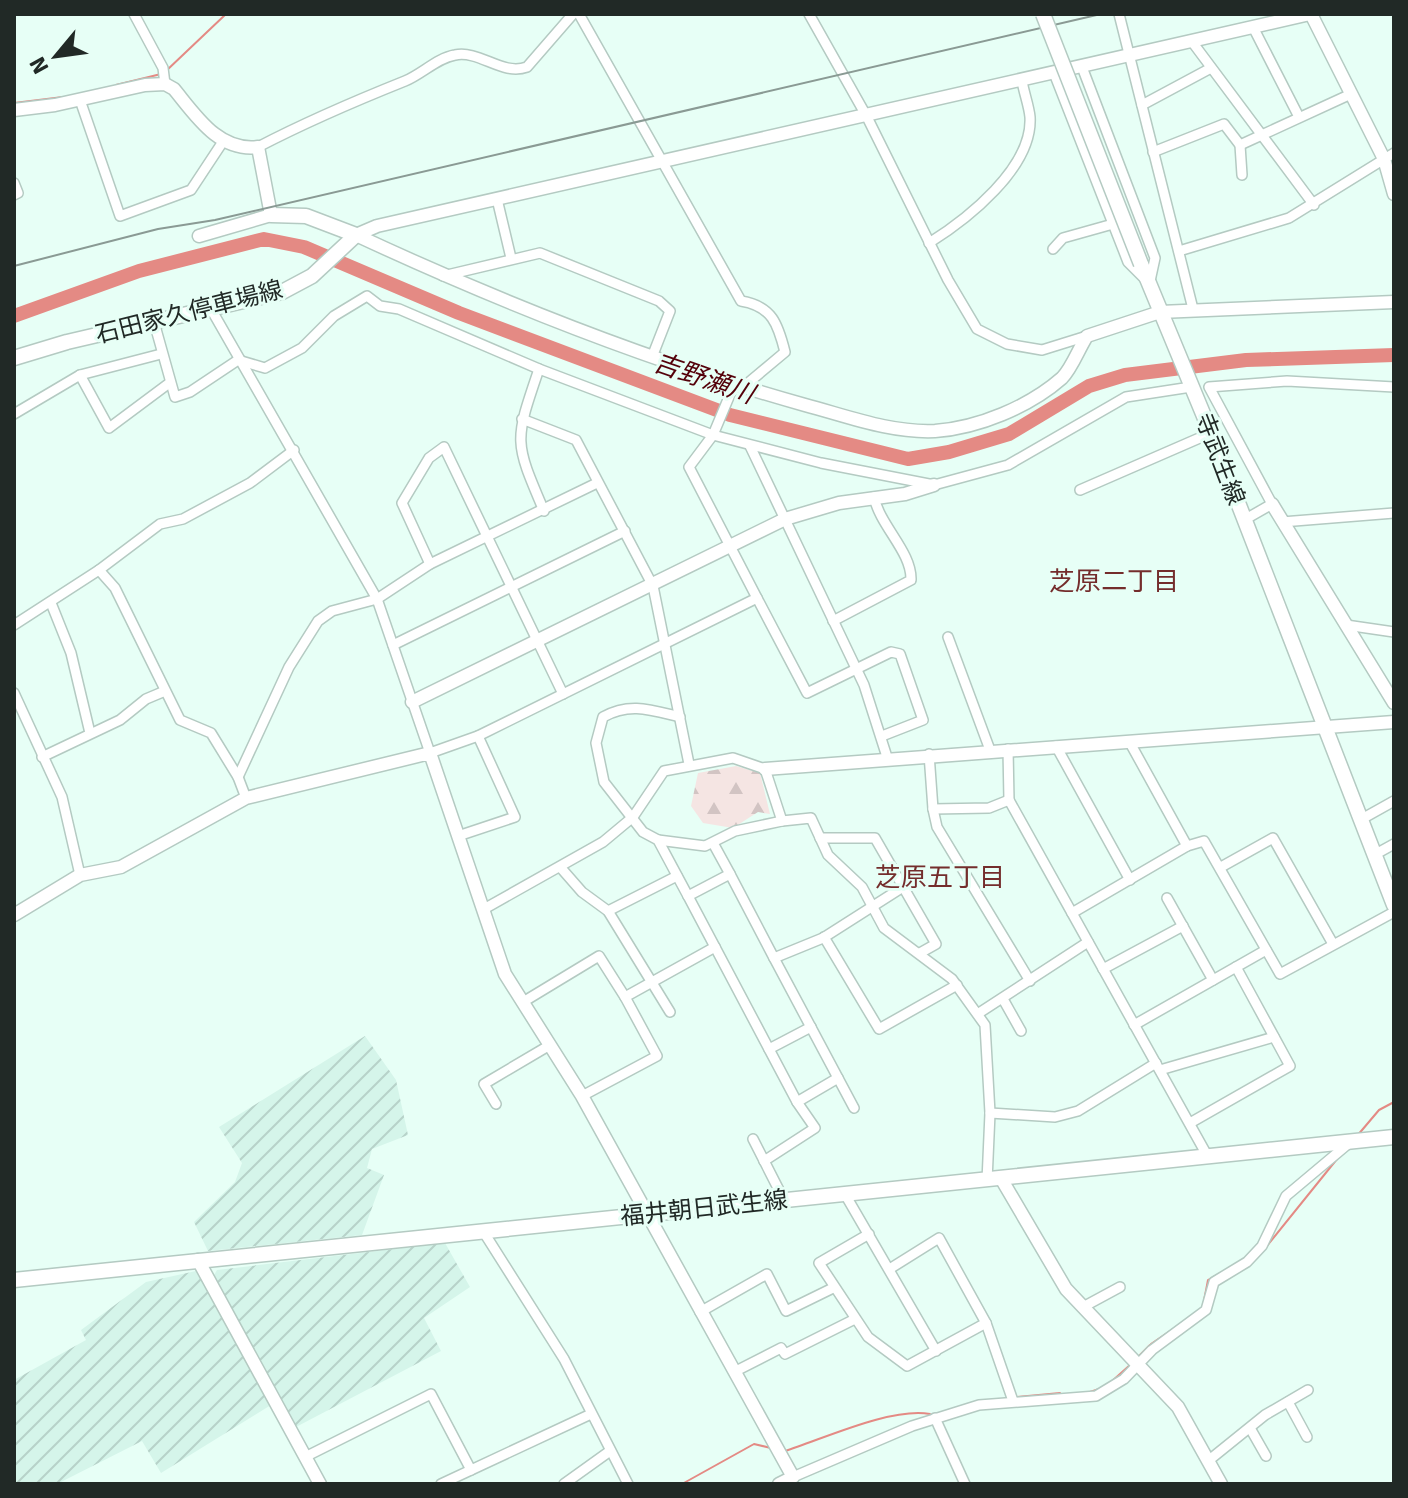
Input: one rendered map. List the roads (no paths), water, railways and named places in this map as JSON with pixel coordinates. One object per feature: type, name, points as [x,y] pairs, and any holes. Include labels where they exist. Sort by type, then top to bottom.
[{"type":"main road","name":"寺武生線","points":[[1043,14],[1211,433],[1394,905]]},
{"type":"main road","points":[[271,215],[306,216],[351,239]]},
{"type":"main road","name":"石田家久停車場線","points":[[14,358],[282,292],[305,281],[351,239]]},
{"type":"main road","name":"福井朝日武生線","points":[[14,1280],[783,1198],[846,1196],[994,1181],[1394,1137]]},
{"type":"street","points":[[134,14],[164,76],[224,140],[243,149],[258,147],[368,93],[422,73],[453,55],[466,54],[509,69],[527,67],[573,14]]},
{"type":"street","points":[[579,14],[665,161],[741,301],[762,307],[779,325],[785,352],[738,386],[726,404],[713,435],[689,467],[803,691],[811,693],[891,652],[900,654],[923,720],[882,736]]},
{"type":"street","points":[[809,14],[867,117],[929,243],[977,329],[1007,344],[1042,350],[1193,309],[1394,302]]},
{"type":"street","points":[[1119,14],[1193,309]]},
{"type":"street","points":[[351,239],[377,226],[1311,14],[1351,94],[1389,156],[1394,194]]},
{"type":"street","points":[[1254,29],[1299,117]]},
{"type":"street","points":[[1193,43],[1264,134],[1314,205]]},
{"type":"street","points":[[1082,67],[1155,258],[1150,284]]},
{"type":"street","points":[[1142,105],[1211,68]]},
{"type":"street","points":[[1054,73],[1128,262],[1150,284]]},
{"type":"street","points":[[14,110],[80,100],[164,76]]},
{"type":"street","points":[[929,243],[966,220],[994,192],[1018,157],[1030,120],[1022,81]]},
{"type":"street","points":[[1240,145],[1351,94]]},
{"type":"street","points":[[80,100],[120,216],[191,190],[224,140]]},
{"type":"street","points":[[1153,152],[1224,124],[1240,145],[1242,175]]},
{"type":"street","points":[[199,236],[271,215],[258,147]]},
{"type":"street","points":[[1179,251],[1289,218],[1389,156]]},
{"type":"street","points":[[14,183],[18,193],[14,195]]},
{"type":"street","points":[[497,199],[511,258]]},
{"type":"street","points":[[1053,249],[1063,238],[1113,224]]},
{"type":"street","points":[[351,239],[652,357],[738,386],[897,430],[985,423],[1063,377],[1087,336]]},
{"type":"street","points":[[443,276],[540,253],[659,301],[670,311],[652,357]]},
{"type":"street","points":[[238,360],[265,368],[302,348],[334,316],[367,296],[380,306],[399,309],[539,369],[713,435],[750,446],[934,485]]},
{"type":"street","points":[[211,309],[377,599],[505,974],[582,1096],[645,1215],[797,1481]]},
{"type":"street","points":[[154,322],[168,384],[175,397],[190,392],[238,360]]},
{"type":"street","points":[[14,414],[80,375],[161,354]]},
{"type":"street","points":[[539,369],[522,419],[520,455],[544,511]]},
{"type":"street","points":[[80,375],[109,428],[168,384]]},
{"type":"street","points":[[1394,387],[1287,381],[1209,387],[1282,522],[1394,703]]},
{"type":"street","points":[[412,702],[785,519],[839,503],[905,494],[1008,465],[1126,397],[1190,383]]},
{"type":"street","points":[[522,419],[576,440],[653,586],[689,764]]},
{"type":"street","points":[[1080,490],[1211,433]]},
{"type":"street","points":[[750,446],[857,670],[887,757]]},
{"type":"street","points":[[430,564],[402,503],[429,458],[444,447],[563,694]]},
{"type":"street","points":[[14,625],[99,570],[160,524],[183,519],[250,483],[294,450]]},
{"type":"street","points":[[238,777],[289,667],[314,626],[332,611],[377,599],[430,564],[597,483]]},
{"type":"street","points":[[833,621],[911,580],[909,566],[881,519],[874,497]]},
{"type":"street","points":[[1244,520],[1272,504]]},
{"type":"street","points":[[1282,522],[1394,513]]},
{"type":"street","points":[[393,645],[625,531]]},
{"type":"street","points":[[99,570],[115,588],[180,720],[211,733],[238,777],[246,798]]},
{"type":"street","points":[[14,915],[80,875],[121,867],[246,798],[430,753],[478,736],[757,598]]},
{"type":"street","points":[[51,603],[71,653],[90,733]]},
{"type":"street","points":[[1346,625],[1394,632]]},
{"type":"street","points":[[948,637],[990,750]]},
{"type":"street","points":[[42,757],[120,720],[146,699],[165,691]]},
{"type":"street","points":[[14,693],[62,797],[80,875]]},
{"type":"street","points":[[680,717],[632,706],[603,717],[596,743],[604,782],[643,832],[658,840],[705,846],[735,831],[811,818],[828,855],[862,887],[870,907],[884,928],[920,953],[957,985],[979,1013],[985,1025],[994,1181],[1066,1289],[1178,1407],[1221,1484]]},
{"type":"street","points":[[484,909],[603,842],[633,817],[664,771],[689,764],[733,758],[765,769],[887,757],[1394,722]]},
{"type":"street","points":[[458,836],[515,817],[478,736]]},
{"type":"street","points":[[1129,741],[1187,846]]},
{"type":"street","points":[[1056,746],[1130,880]]},
{"type":"street","points":[[1008,749],[1009,800],[1208,1157]]},
{"type":"street","points":[[929,754],[937,827],[1030,981]]},
{"type":"street","points":[[765,769],[782,821]]},
{"type":"street","points":[[933,809],[989,808],[1009,800]]},
{"type":"street","points":[[1360,820],[1394,801]]},
{"type":"street","points":[[820,838],[875,838],[936,944],[920,953]]},
{"type":"street","points":[[1221,867],[1273,838],[1333,944]]},
{"type":"street","points":[[658,840],[797,1102],[815,1128],[764,1161]]},
{"type":"street","points":[[1072,913],[1187,846],[1204,841],[1280,974],[1394,912]]},
{"type":"street","points":[[713,843],[854,1108]]},
{"type":"street","points":[[1374,855],[1394,844]]},
{"type":"street","points":[[561,868],[582,892],[608,911],[670,1012]]},
{"type":"street","points":[[688,896],[730,874]]},
{"type":"street","points":[[608,911],[677,876]]},
{"type":"street","points":[[774,958],[824,937],[903,887]]},
{"type":"street","points":[[1167,898],[1213,980]]},
{"type":"street","points":[[1103,969],[1183,926]]},
{"type":"street","points":[[824,937],[879,1029],[957,985]]},
{"type":"street","points":[[979,1013],[1088,942]]},
{"type":"street","points":[[625,997],[715,947]]},
{"type":"street","points":[[1134,1025],[1266,950]]},
{"type":"street","points":[[523,1002],[599,956],[625,997],[657,1056],[582,1096]]},
{"type":"street","points":[[1190,1123],[1290,1066],[1236,967]]},
{"type":"street","points":[[1003,999],[1021,1031]]},
{"type":"street","points":[[769,1049],[811,1027]]},
{"type":"street","points":[[990,1113],[1055,1117],[1078,1111],[1158,1067],[1274,1037]]},
{"type":"street","points":[[496,1104],[484,1084],[550,1045]]},
{"type":"street","points":[[797,1102],[838,1078]]},
{"type":"street","points":[[753,1139],[783,1198]]},
{"type":"street","points":[[779,1484],[797,1481],[935,1418],[979,1405],[1096,1396],[1124,1379],[1138,1363],[1206,1310],[1214,1282],[1247,1262],[1262,1246],[1286,1196],[1352,1142]]},
{"type":"street","points":[[846,1196],[891,1268],[936,1351]]},
{"type":"street","points":[[483,1231],[564,1359],[628,1484]]},
{"type":"street","points":[[869,1234],[819,1263],[868,1337],[907,1366],[986,1323]]},
{"type":"street","points":[[891,1268],[939,1238],[986,1323],[1013,1401]]},
{"type":"street","points":[[198,1260],[320,1484]]},
{"type":"street","points":[[700,1312],[767,1274],[786,1311],[833,1288]]},
{"type":"street","points":[[1083,1307],[1120,1287]]},
{"type":"street","points":[[734,1372],[781,1348],[785,1354],[855,1319]]},
{"type":"street","points":[[1208,1461],[1250,1428],[1308,1390]]},
{"type":"street","points":[[305,1457],[431,1394],[471,1470]]},
{"type":"street","points":[[1288,1402],[1307,1437]]},
{"type":"street","points":[[441,1484],[591,1414]]},
{"type":"street","points":[[935,1418],[965,1484]]},
{"type":"street","points":[[1250,1428],[1266,1456]]},
{"type":"street","points":[[564,1484],[610,1451]]},
{"type":"waterway","points":[[166,71],[226,14]]},
{"type":"waterway","points":[[116,85],[161,74]]},
{"type":"waterway","points":[[14,103],[63,97]]},
{"type":"waterway","name":"吉野瀬川","points":[[14,316],[139,271],[264,239],[304,247],[459,313],[730,415],[908,459],[949,452],[1009,434],[1089,386],[1125,375],[1246,360],[1394,355]]},
{"type":"waterway","points":[[1357,1136],[1379,1110],[1394,1102]]},
{"type":"waterway","points":[[1266,1247],[1337,1159]]},
{"type":"waterway","points":[[1203,1306],[1208,1280],[1238,1263]]},
{"type":"waterway","points":[[1151,1344],[1173,1329]]},
{"type":"waterway","points":[[1138,1357],[1150,1345]]},
{"type":"waterway","points":[[1111,1382],[1130,1365]]},
{"type":"waterway","points":[[1090,1392],[1099,1389]]},
{"type":"waterway","points":[[1017,1397],[1060,1393]]},
{"type":"waterway","points":[[785,1451],[877,1419],[914,1413],[930,1414]]},
{"type":"waterway","points":[[682,1484],[754,1444],[771,1448]]},
{"type":"tram line","points":[[14,266],[158,229],[215,220],[1101,14]]},
{"type":"district","name":"芝原二丁目","points":[[1114,581]]},
{"type":"district","name":"芝原五丁目","points":[[940,877]]}]
